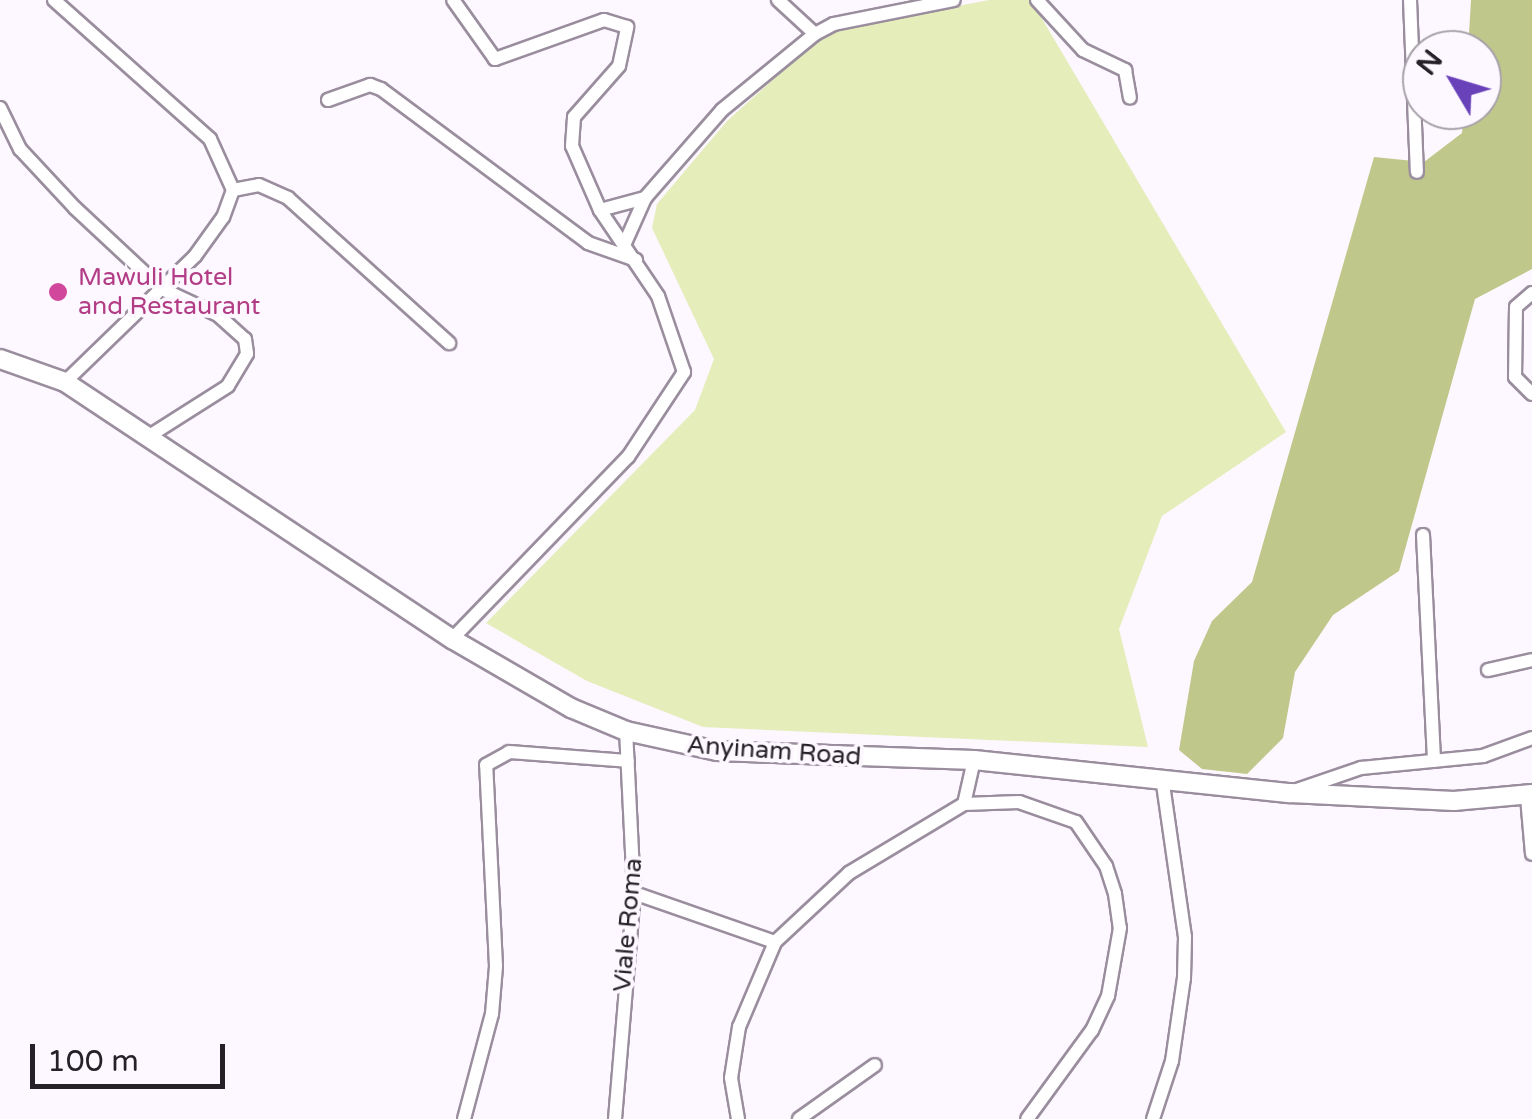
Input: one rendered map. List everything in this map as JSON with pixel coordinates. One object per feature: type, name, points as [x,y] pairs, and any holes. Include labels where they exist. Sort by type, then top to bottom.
[{"type":"street","points":[[54,0],[210,139],[233,190]]},
{"type":"street","points":[[452,638],[628,456],[676,392],[682,351],[636,260],[600,210],[574,156],[572,126],[579,108],[619,66],[630,38],[626,27],[604,20],[495,59],[453,0]]},
{"type":"street","points":[[778,0],[814,34]]},
{"type":"street","points":[[624,244],[646,198],[722,110],[814,34],[834,24],[954,0]]},
{"type":"street","points":[[1037,0],[1087,53],[1125,70],[1130,98]]},
{"type":"street","points":[[1410,0],[1417,172]]},
{"type":"street","points":[[328,100],[370,84],[380,89],[588,243],[636,260]]},
{"type":"street","points":[[0,108],[31,162],[162,289],[232,324],[245,338],[247,354],[228,386],[146,438]]},
{"type":"street","points":[[233,190],[260,185],[288,198],[449,343]]},
{"type":"street","points":[[65,382],[210,237],[233,190]]},
{"type":"street","points":[[600,210],[646,198]]},
{"type":"street","points":[[1532,294],[1516,308],[1515,378],[1532,394]]},
{"type":"street","name":"Anyinam Road","points":[[0,358],[65,382],[452,638],[571,708],[626,731],[717,752],[974,760],[1290,792],[1438,801],[1530,796]]},
{"type":"street","points":[[1423,535],[1434,760]]},
{"type":"street","points":[[1488,670],[1532,660]]},
{"type":"street","name":"Viale Roma","points":[[615,1119],[634,892],[626,731]]},
{"type":"street","points":[[1290,792],[1361,768],[1483,756],[1532,738]]},
{"type":"street","points":[[464,1119],[492,1014],[496,966],[486,765],[509,752],[628,761]]},
{"type":"street","points":[[964,804],[974,760]]},
{"type":"street","points":[[1153,1119],[1175,1048],[1184,978],[1184,937],[1162,778]]},
{"type":"street","points":[[1530,796],[1532,854]]},
{"type":"street","points":[[738,1119],[730,1078],[739,1027],[776,942],[849,873],[964,804],[1019,802],[1076,822],[1106,866],[1120,928],[1108,996],[1092,1030],[1027,1119]]},
{"type":"street","points":[[634,892],[776,942]]},
{"type":"street","points":[[799,1119],[875,1065]]},
{"type":"green space","points":[[989,0],[1031,0],[1286,432],[1162,516],[1119,629],[1148,747],[703,727],[587,681],[486,623],[695,410],[714,359],[652,228],[657,204],[727,121],[827,31]]},
{"type":"green space","points":[[1471,0],[1532,0],[1532,269],[1475,299],[1399,571],[1333,615],[1295,672],[1283,738],[1247,774],[1202,769],[1179,750],[1194,661],[1212,621],[1252,582],[1374,157],[1424,162],[1462,130],[1502,130],[1502,30],[1469,30]]},
{"type":"place","name":"Mawuli Hotel and Restaurant","points":[[58,292]]}]
